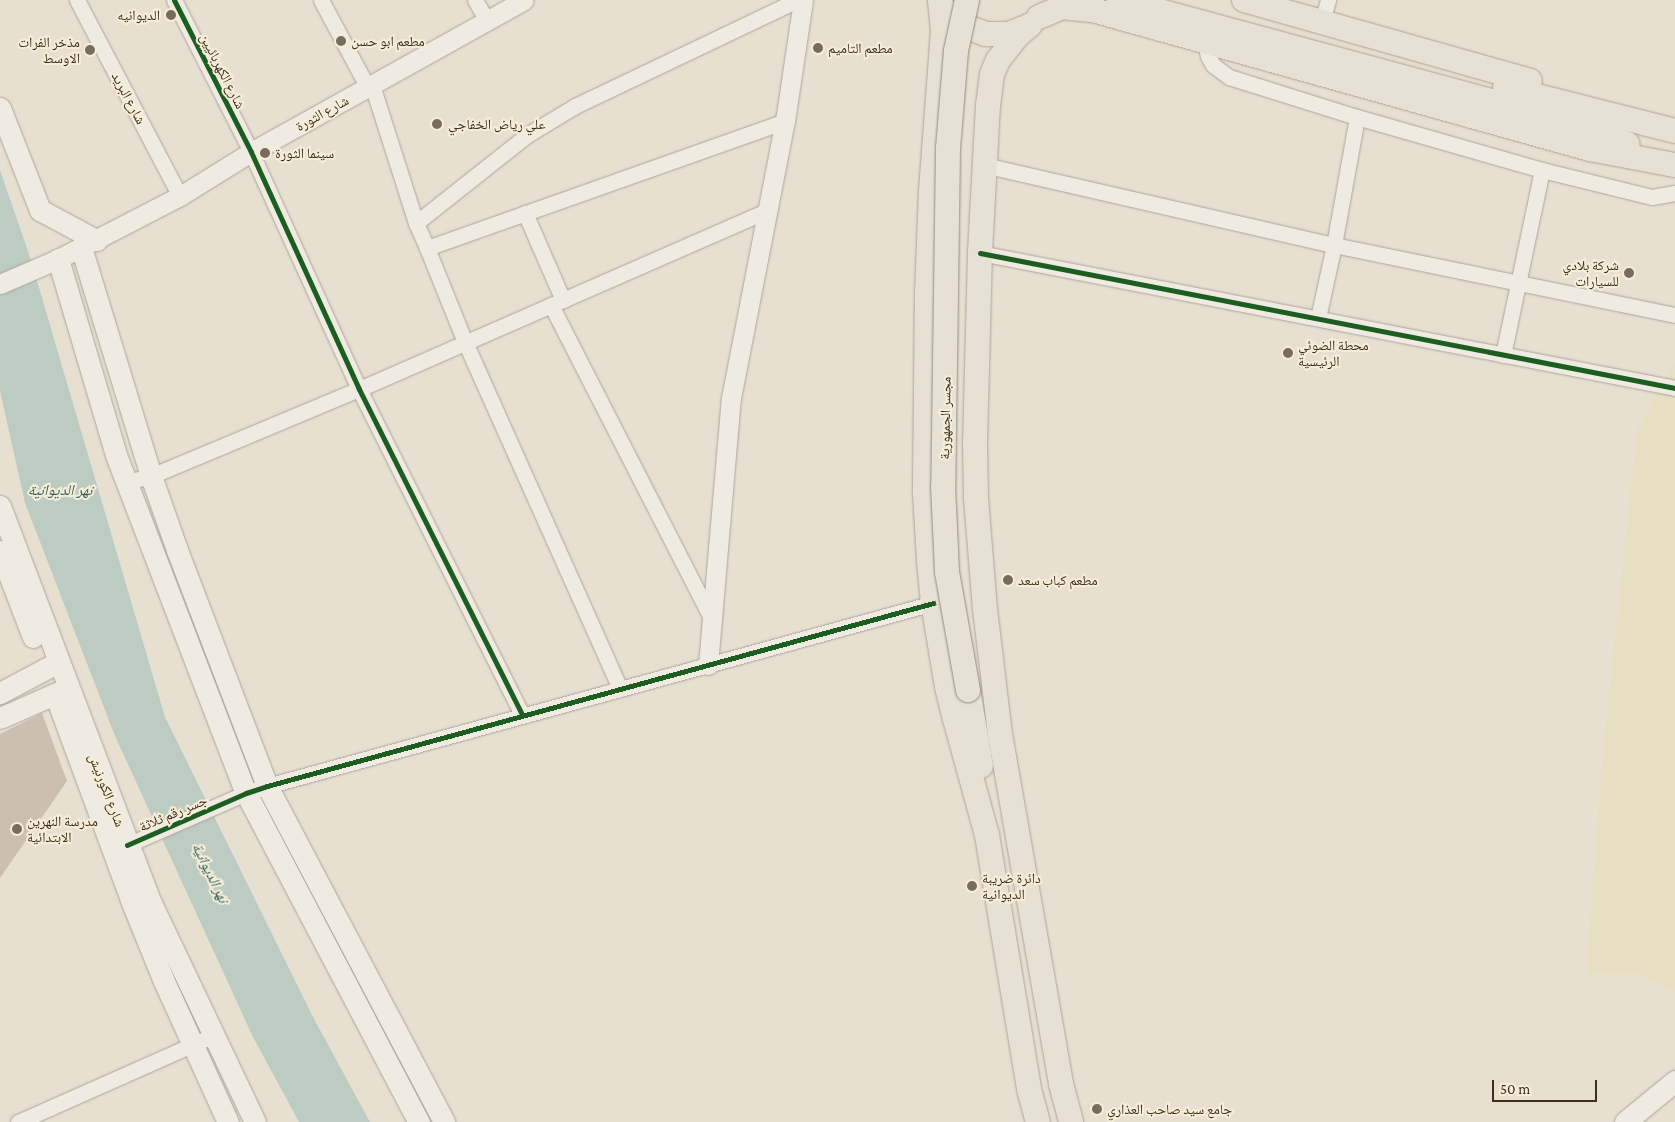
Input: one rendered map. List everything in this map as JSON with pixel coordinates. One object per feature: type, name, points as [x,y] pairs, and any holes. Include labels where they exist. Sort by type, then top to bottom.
[{"type":"main road","points":[[940,0],[954,19],[964,26],[986,34],[1009,34],[1041,14],[1062,7],[1078,7],[1204,40],[1590,149],[1675,166]]},
{"type":"main road","points":[[940,0],[943,31],[931,190],[925,493],[934,603],[954,719],[988,835],[1029,1089],[1038,1122]]},
{"type":"main road","name":"مجسر الجمهورية","points":[[967,0],[956,51],[948,148],[944,486],[947,572],[975,688],[1011,801]]},
{"type":"main road","name":"مجسر الجمهورية","points":[[983,0],[970,64],[962,151],[958,447],[961,548],[975,688],[976,725],[988,835]]},
{"type":"main road","points":[[1119,0],[1421,73],[1632,119],[1675,131]]},
{"type":"main road","points":[[1164,0],[1421,73],[1675,160]]},
{"type":"main road","points":[[1244,0],[1325,11],[1584,98],[1632,119]]},
{"type":"main road","points":[[1041,14],[1005,49],[992,74],[984,165],[980,253],[975,442],[976,498],[985,609],[1000,734],[1061,1084],[1071,1122]]},
{"type":"main road","points":[[0,108],[40,210],[89,243],[151,476],[177,550],[267,786],[444,1122]]},
{"type":"main road","points":[[49,263],[126,482],[246,793],[419,1122]]},
{"type":"main road","name":"شارع الكورنيش","points":[[0,506],[130,900],[162,979],[228,1122]]},
{"type":"main road","name":"شارع الكورنيش","points":[[0,551],[52,666]]},
{"type":"main road","points":[[0,692],[52,666]]},
{"type":"main road","points":[[0,718],[61,690]]},
{"type":"main road","name":"شارع الكورنيش","points":[[61,690],[131,843],[168,943],[255,1122]]},
{"type":"main road","points":[[206,1072],[207,1061],[210,1057],[221,1056],[227,1062]]},
{"type":"main road","points":[[1625,1122],[1675,1081]]},
{"type":"street","name":"شارع البريد","points":[[77,0],[180,196]]},
{"type":"street","name":"شارع الكهربائيين","points":[[174,0],[251,152],[359,389],[522,715]]},
{"type":"street","points":[[321,0],[370,87],[416,223],[465,342],[620,689]]},
{"type":"street","points":[[475,0],[487,21]]},
{"type":"street","name":"شارع الثورة","points":[[0,284],[49,263],[180,196],[251,152],[524,0]]},
{"type":"street","points":[[416,223],[527,135],[575,106],[797,0]]},
{"type":"street","points":[[708,665],[732,398],[785,121],[803,0]]},
{"type":"street","points":[[1204,40],[1208,56],[1213,65],[1229,77],[1357,117],[1542,170],[1652,197],[1675,193]]},
{"type":"street","points":[[1318,318],[1334,245],[1357,117]]},
{"type":"street","points":[[427,248],[785,121]]},
{"type":"street","points":[[984,165],[1334,245],[1675,316]]},
{"type":"street","points":[[1503,355],[1542,170]]},
{"type":"street","points":[[126,482],[151,476],[359,389],[768,210]]},
{"type":"street","points":[[525,213],[557,302],[712,619]]},
{"type":"street","points":[[980,253],[1675,388]]},
{"type":"street","name":"جسر رقم ثلاثة","points":[[131,843],[246,793],[267,786],[934,603]]},
{"type":"street","points":[[18,1122],[214,1035]]},
{"type":"shaded area","points":[[1675,362],[1675,992],[1638,974],[1586,974],[1603,750],[1637,429]]},
{"type":"water","name":"نهر الديوانية","points":[[0,170],[30,257],[165,717],[314,1019],[370,1122],[299,1122],[252,1035],[115,736],[25,503],[0,391]]},
{"type":"building","name":"مدرسة النهرين الابتدائية","points":[[42,713],[67,781],[0,878],[0,734]]},
{"type":"cycle path","points":[[174,0],[251,152],[359,389],[522,715]]},
{"type":"cycle path","points":[[980,253],[1675,388]]},
{"type":"cycle path","points":[[127,845],[246,793],[267,786],[933,603]]},
{"type":"place","name":"الديوانيه","points":[[171,15]]},
{"type":"place","name":"مطعم ابو حسن","points":[[341,41]]},
{"type":"place","name":"مطعم التاميم","points":[[818,48]]},
{"type":"place","name":"مذخر الفرات الاوسط","points":[[90,50]]},
{"type":"place","name":"علي رياض الخفاجي","points":[[437,124]]},
{"type":"place","name":"سينما الثورة","points":[[265,153]]},
{"type":"place","name":"شركة بلادي للسيارات","points":[[1629,273]]},
{"type":"place","name":"محطة الضوئي الرئيسية","points":[[1288,353]]},
{"type":"place","name":"مطعم كباب سعد","points":[[1008,580]]},
{"type":"place","name":"مدرسة النهرين الابتدائية","points":[[17,829]]},
{"type":"place","name":"دائرة ضريبة الديوانية","points":[[972,886]]},
{"type":"place","name":"جامع سيد صاحب العذاري","points":[[1097,1109]]}]
